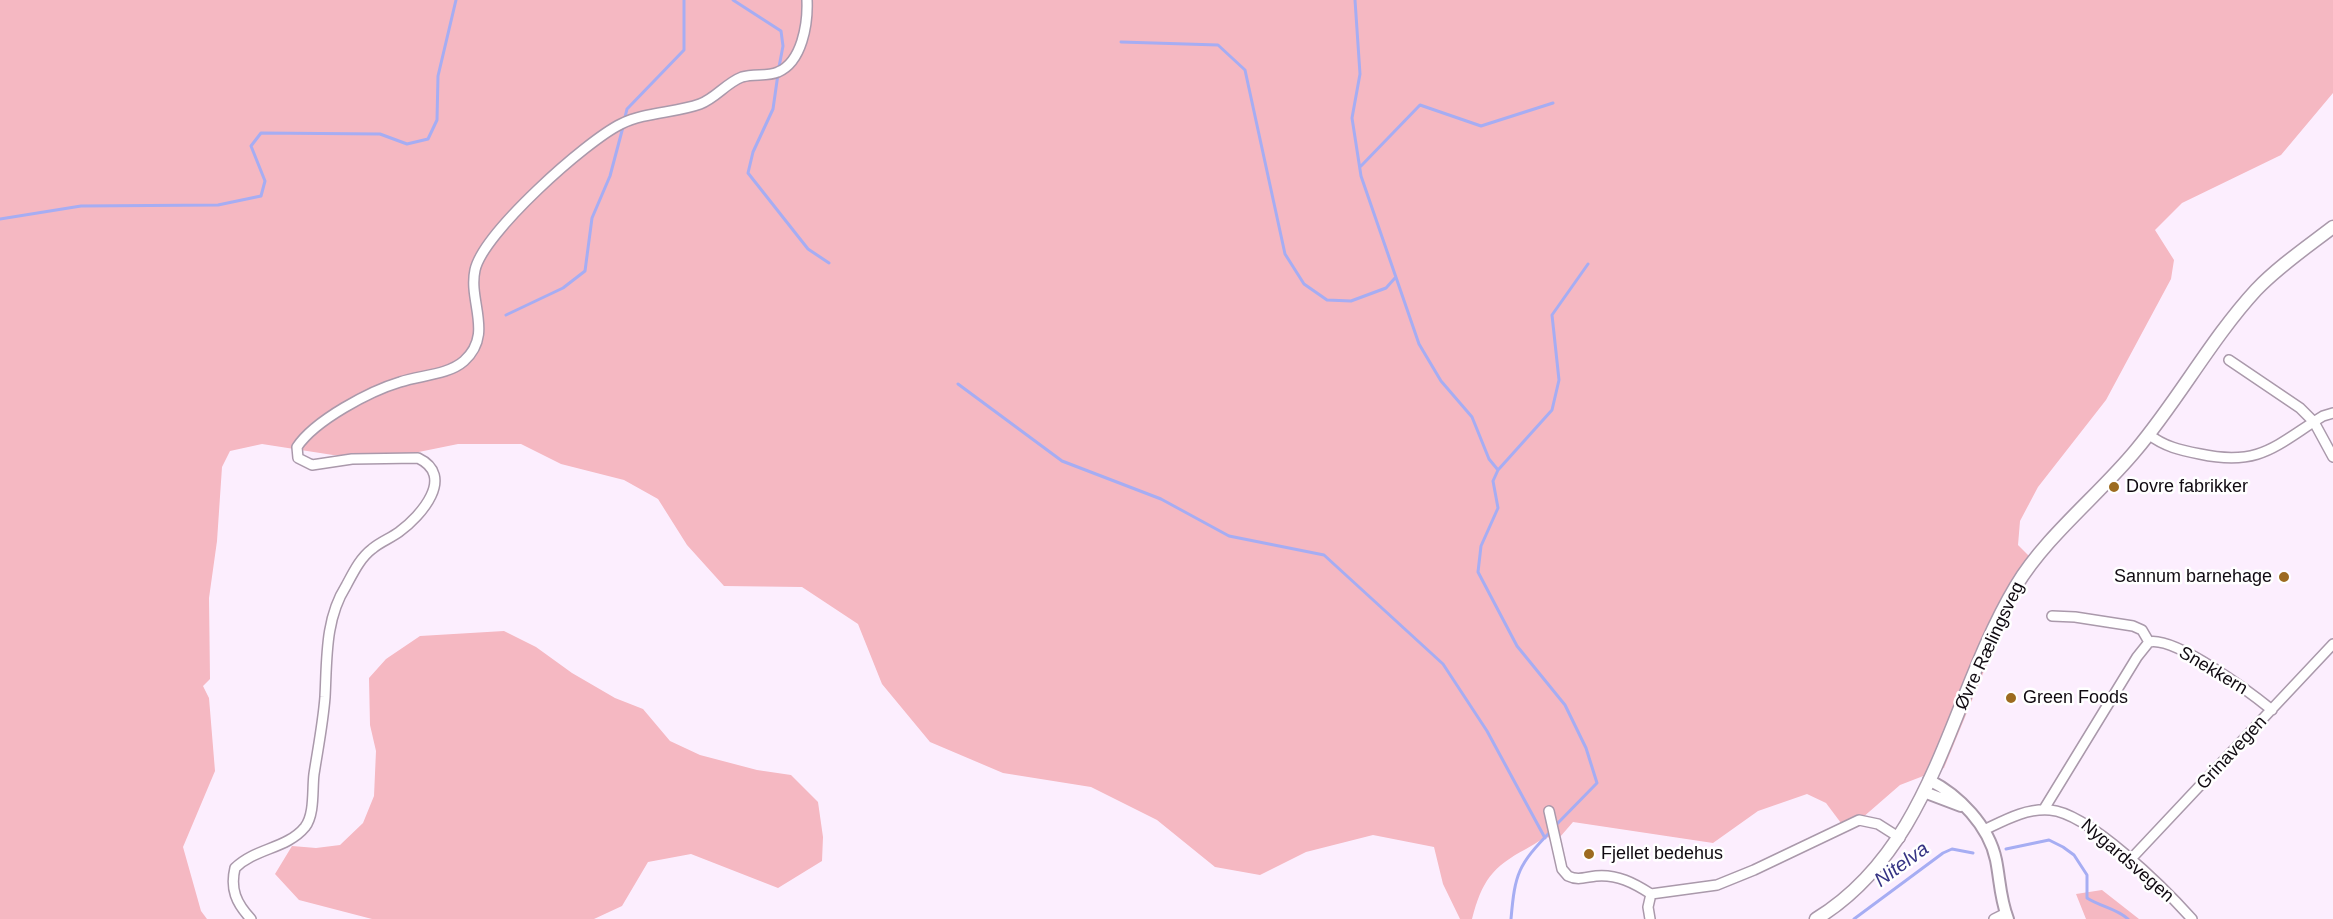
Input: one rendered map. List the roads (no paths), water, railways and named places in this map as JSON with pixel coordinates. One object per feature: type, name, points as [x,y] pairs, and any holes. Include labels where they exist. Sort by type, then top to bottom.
[{"type":"main road","name":"Øvre Rælingsveg","points":[[1816,919],[1836,906],[1869,877],[1900,838],[1924,792],[2017,584],[2148,434],[2256,291],[2333,226]]},
{"type":"street","points":[[251,919],[241,908],[233,892],[235,868],[244,859],[298,835],[307,824],[320,745],[330,628],[340,594],[359,563],[372,549],[399,533],[420,513],[434,491],[436,478],[428,463],[418,458],[352,459],[312,465],[298,458],[297,447],[309,434],[333,416],[386,387],[449,369],[464,361],[475,348],[479,332],[475,270],[482,252],[496,233],[561,170],[613,128],[634,119],[706,101],[741,77],[771,74],[784,68],[795,57],[800,45],[807,0]]},
{"type":"street","points":[[2229,360],[2300,408],[2314,422],[2333,457]]},
{"type":"street","points":[[2148,434],[2174,449],[2241,459],[2270,450],[2314,422],[2333,413]]},
{"type":"street","name":"Snekkern","points":[[2052,616],[2075,617],[2133,626],[2142,630],[2149,642],[2164,643],[2183,651],[2272,710]]},
{"type":"street","points":[[2044,809],[2137,657],[2149,642]]},
{"type":"street","name":"Grinavegen","points":[[2130,860],[2333,644]]},
{"type":"street","points":[[1929,780],[1945,788],[1984,830],[1995,858],[2000,893],[2007,916],[1995,919]]},
{"type":"street","points":[[1924,792],[1964,807]]},
{"type":"street","name":"Nygardsvegen","points":[[1984,830],[2024,812],[2044,809],[2066,813],[2083,821],[2130,860],[2192,919]]},
{"type":"street","points":[[1549,811],[1562,869],[1568,876],[1581,879],[1612,876],[1629,881],[1651,894],[1717,885],[1859,820],[1878,824],[1900,838]]},
{"type":"street","points":[[1650,919],[1651,894]]},
{"type":"waterway","points":[[0,219],[81,206],[218,205],[261,196],[265,181],[251,146],[261,133],[380,134],[407,144],[428,139],[437,120],[438,76],[456,0]]},
{"type":"waterway","points":[[624,121],[627,109],[684,50],[684,0]]},
{"type":"waterway","points":[[733,0],[781,31],[783,46],[779,67]]},
{"type":"waterway","points":[[1355,0],[1360,74],[1352,118],[1361,176],[1419,344],[1441,381],[1472,417],[1489,459],[1498,470],[1493,481],[1498,508],[1481,546],[1478,572],[1517,646],[1565,705],[1586,748],[1597,783],[1555,826]]},
{"type":"waterway","points":[[1121,42],[1218,45],[1245,70],[1285,254],[1304,284],[1327,300],[1351,301],[1386,288],[1395,278]]},
{"type":"waterway","points":[[778,74],[773,109],[753,152],[748,173],[808,249],[829,263]]},
{"type":"waterway","points":[[1361,166],[1420,105],[1481,126],[1553,103]]},
{"type":"waterway","points":[[506,315],[563,288],[585,271],[592,218],[610,176],[623,127]]},
{"type":"waterway","points":[[1498,470],[1552,410],[1559,380],[1552,315],[1588,264]]},
{"type":"waterway","points":[[958,384],[1062,461],[1161,499],[1229,536],[1324,555],[1443,664],[1487,731],[1545,838]]},
{"type":"waterway","points":[[1511,919],[1514,891],[1520,870],[1531,853],[1551,831]]},
{"type":"waterway","name":"Nitelva","points":[[2006,849],[2049,840],[2063,847],[2074,855],[2087,875],[2087,898],[2128,919]]},
{"type":"waterway","name":"Nitelva","points":[[1854,919],[1943,853],[1952,849],[1973,853]]},
{"type":"place","name":"Dovre fabrikker","points":[[2114,487]]},
{"type":"place","name":"Sannum barnehage","points":[[2284,577]]},
{"type":"place","name":"Green Foods","points":[[2011,698]]},
{"type":"place","name":"Fjellet bedehus","points":[[1589,854]]}]
